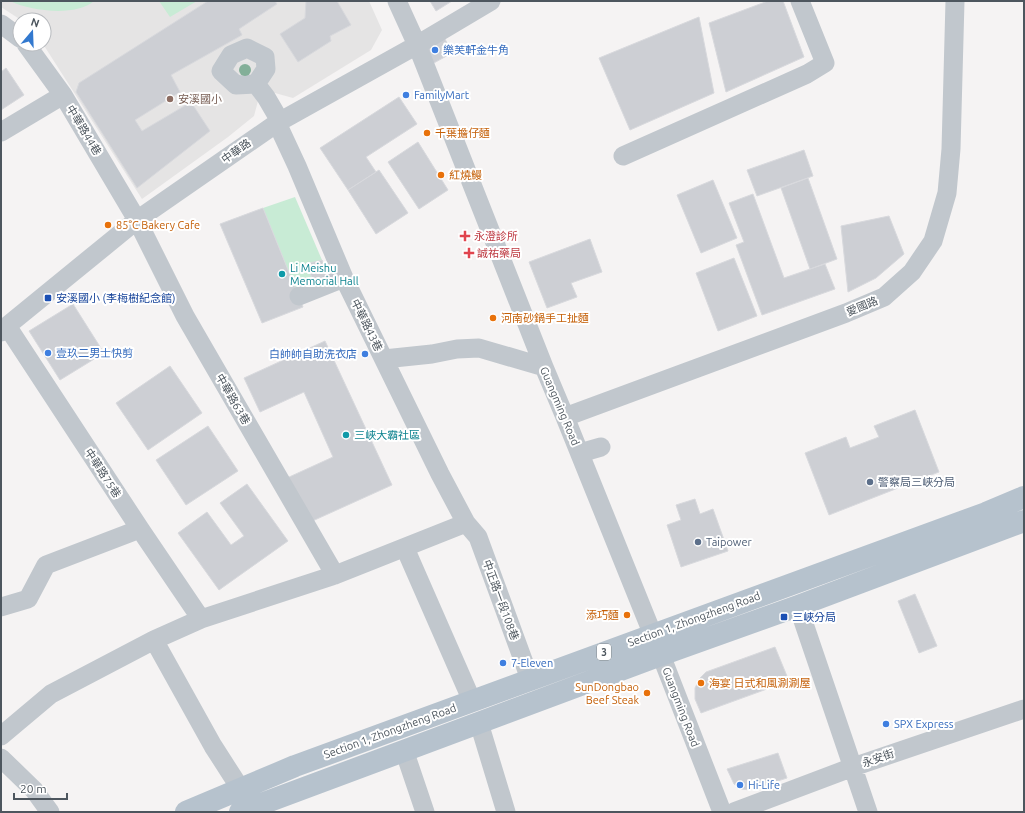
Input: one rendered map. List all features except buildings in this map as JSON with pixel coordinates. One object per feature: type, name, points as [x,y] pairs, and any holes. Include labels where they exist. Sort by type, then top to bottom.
[{"type":"main road","name":"Section 1, Zhongzheng Road","points":[[186,812],[295,766],[986,513],[1024,497]]},
{"type":"main road","name":"Section 1, Zhongzheng Road","points":[[240,812],[1024,521]]},
{"type":"main road","points":[[848,563],[857,584]]},
{"type":"street","name":"Guangming Road","points":[[397,1],[417,45],[544,367],[661,655],[722,812]]},
{"type":"street","name":"中華路","points":[[4,329],[137,220],[278,122],[417,45],[491,1]]},
{"type":"street","points":[[623,156],[807,74],[825,63],[800,1]]},
{"type":"street","name":"愛國路","points":[[565,416],[878,300],[884,297],[912,272],[933,241],[947,193],[951,148],[955,1]]},
{"type":"street","points":[[1,24],[12,32]]},
{"type":"street","name":"中華路44巷","points":[[32,52],[63,95],[137,220]]},
{"type":"street","name":"中華路43巷","points":[[256,84],[266,97],[278,122],[344,278],[440,474],[466,523]]},
{"type":"street","points":[[1,132],[63,95]]},
{"type":"street","name":"中華路63巷","points":[[137,220],[185,316],[335,575]]},
{"type":"street","points":[[299,296],[344,278]]},
{"type":"street","name":"中華路75巷","points":[[4,329],[201,619]]},
{"type":"street","points":[[384,359],[479,348],[544,367]]},
{"type":"street","points":[[580,454],[601,447]]},
{"type":"street","points":[[1,736],[51,694],[154,640],[201,619],[335,575],[466,523]]},
{"type":"street","name":"中正路一段108巷","points":[[466,523],[478,537],[530,679]]},
{"type":"street","points":[[1,607],[28,599],[46,566],[140,529]]},
{"type":"street","points":[[405,548],[472,701]]},
{"type":"street","points":[[798,606],[868,812]]},
{"type":"street","points":[[154,640],[213,746],[240,788]]},
{"type":"street","name":"永安街","points":[[734,812],[853,767],[1024,709]]},
{"type":"street","points":[[479,723],[506,812]]},
{"type":"street","points":[[404,750],[425,812]]},
{"type":"street","points":[[1,758],[34,790],[50,812]]},
{"type":"shaded area","name":"安溪國小","points":[[1,1],[369,1],[382,30],[371,50],[293,98],[275,93],[258,101],[254,116],[228,137],[142,199],[48,52],[52,52],[52,12],[12,12],[12,14],[1,7]]},
{"type":"green space","points":[[10,1],[94,1],[86,6],[76,9],[53,11],[19,5]]},
{"type":"green space","points":[[159,1],[197,1],[170,17]]},
{"type":"green space","points":[[295,197],[322,260],[306,264],[313,280],[295,287],[263,208]]},
{"type":"place","name":"樂芙軒金牛角","points":[[435,50]]},
{"type":"place","name":"FamilyMart","points":[[406,95]]},
{"type":"place","name":"安溪國小","points":[[170,99]]},
{"type":"place","name":"千葉擔仔麵","points":[[427,133]]},
{"type":"place","name":"紅燒鰻","points":[[441,175]]},
{"type":"place","name":"85°C Bakery Cafe","points":[[108,225]]},
{"type":"place","name":"永澄診所","points":[[465,236]]},
{"type":"place","name":"誠祐藥局","points":[[469,253]]},
{"type":"place","name":"Li Meishu Memorial Hall","points":[[282,274]]},
{"type":"place","name":"安溪國小 (李梅樹紀念館)","points":[[48,298]]},
{"type":"place","name":"河南砂鍋手工扯麵","points":[[493,318]]},
{"type":"place","name":"壹玖二男士快剪","points":[[48,353]]},
{"type":"place","name":"白帥帥自助洗衣店","points":[[365,354]]},
{"type":"place","name":"三峽大霸社區","points":[[346,435]]},
{"type":"place","name":"警察局三峽分局","points":[[870,482]]},
{"type":"place","name":"Taipower","points":[[698,542]]},
{"type":"place","name":"添巧麵","points":[[627,615]]},
{"type":"place","name":"三峽分局","points":[[784,617]]},
{"type":"place","name":"7-Eleven","points":[[503,663]]},
{"type":"place","name":"海宴 日式和風涮涮屋","points":[[701,683]]},
{"type":"place","name":"SunDongbao Beef Steak","points":[[647,693]]},
{"type":"place","name":"SPX Express","points":[[886,724]]},
{"type":"place","name":"Hi-Life","points":[[740,785]]}]
